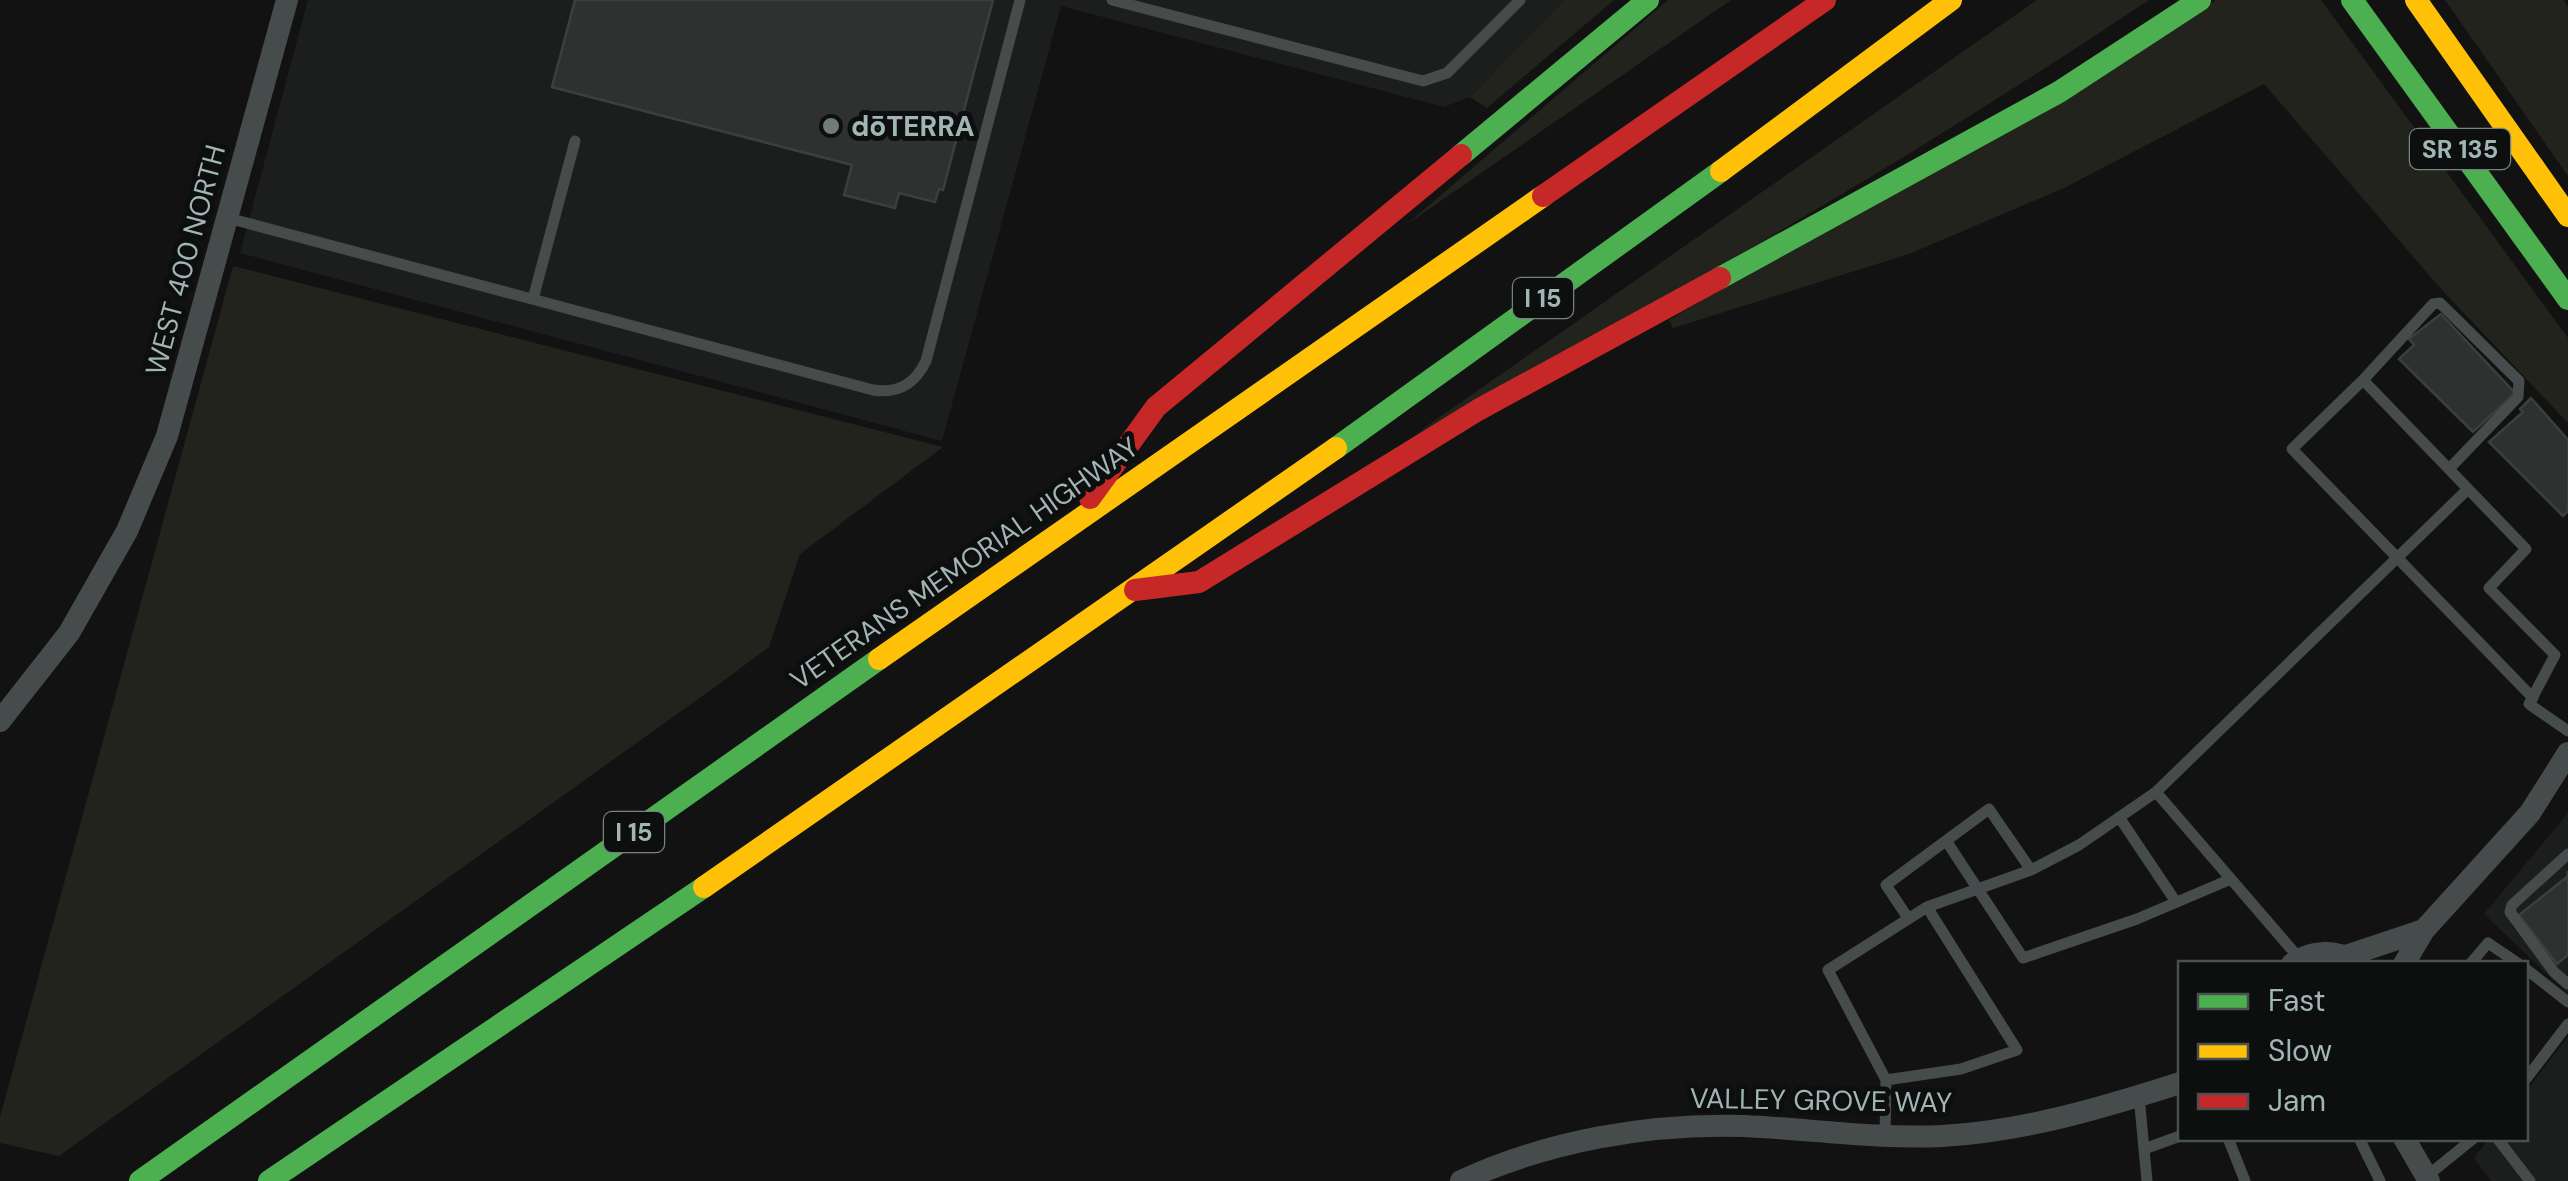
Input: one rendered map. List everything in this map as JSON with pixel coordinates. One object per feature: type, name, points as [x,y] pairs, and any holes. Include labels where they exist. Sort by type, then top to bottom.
[{"type":"main road","points":[[1072,522],[1156,406],[1648,0]]},
{"type":"main road","name":"VETERANS MEMORIAL HIGHWAY","points":[[140,1181],[1072,522],[1825,0]]},
{"type":"main road","name":"I 15","points":[[268,1181],[1130,591],[1728,168],[1952,0]]},
{"type":"main road","points":[[1130,591],[1198,582],[1478,410],[2059,92],[2200,0]]},
{"type":"main road","name":"SR 135","points":[[2352,0],[2568,299]]},
{"type":"main road","name":"SR 135","points":[[2416,0],[2568,216]]},
{"type":"street","name":"WEST 400 NORTH","points":[[0,721],[70,633],[127,531],[167,436],[287,0]]},
{"type":"street","points":[[2406,961],[2424,930],[2530,813],[2568,753]]},
{"type":"street","points":[[2296,961],[2331,952],[2353,960],[2424,930]]},
{"type":"street","name":"VALLEY GROVE WAY","points":[[1461,1181],[1552,1149],[1661,1128],[1746,1126],[1884,1137],[1943,1136],[2042,1123],[2178,1084]]},
{"type":"street","points":[[2406,1141],[2428,1179]]},
{"type":"lane","points":[[228,218],[873,390],[906,386],[926,361],[1020,0]]},
{"type":"lane","points":[[1112,0],[1423,81],[1447,73],[1520,0]]},
{"type":"lane","points":[[533,300],[575,141]]},
{"type":"lane","points":[[2449,469],[2518,397],[2521,385],[2446,306],[2436,303],[2292,449],[2533,698]]},
{"type":"lane","points":[[2363,380],[2526,549],[2488,588],[2554,655],[2529,704],[2568,730]]},
{"type":"lane","points":[[1884,1137],[1886,1080],[1828,970],[1926,907],[2031,870],[2156,792],[2468,488]]},
{"type":"lane","points":[[2156,792],[2296,961]]},
{"type":"lane","points":[[1908,918],[1886,885],[1989,809],[2031,870]]},
{"type":"lane","points":[[2119,818],[2176,902]]},
{"type":"lane","points":[[1946,842],[2023,958],[2230,878]]},
{"type":"lane","points":[[2568,854],[2512,905],[2510,912],[2554,972],[2568,984]]},
{"type":"lane","points":[[1886,1080],[1961,1068],[2017,1050],[1926,907]]},
{"type":"lane","points":[[2473,961],[2488,943],[2515,961]]},
{"type":"lane","points":[[2528,971],[2568,1002]]},
{"type":"lane","points":[[2528,1076],[2568,1024]]},
{"type":"lane","points":[[2140,1096],[2147,1181]]},
{"type":"lane","points":[[2144,1149],[2178,1137]]},
{"type":"lane","points":[[2229,1141],[2244,1181]]},
{"type":"lane","points":[[2360,1141],[2380,1181]]},
{"type":"lane","points":[[2428,1179],[2471,1141]]},
{"type":"lane","points":[[2499,1141],[2530,1181]]},
{"type":"shaded area","points":[[308,0],[1564,0],[1470,97],[1444,107],[1061,6],[942,441],[240,253]]},
{"type":"shaded area","points":[[1564,0],[1614,0],[1487,108],[1470,97]]},
{"type":"shaded area","points":[[1668,0],[1731,0],[1406,225]]},
{"type":"shaded area","points":[[2037,0],[2149,0],[1970,116],[1787,227],[1414,435]]},
{"type":"shaded area","points":[[2216,0],[2321,0],[2568,338],[2568,423],[2441,289],[2264,84],[2064,188],[1909,254],[1673,328],[1669,320]]},
{"type":"shaded area","points":[[2445,0],[2564,0],[2568,7],[2568,176]]},
{"type":"shaded area","points":[[233,266],[943,447],[800,554],[769,647],[726,679],[59,1156],[0,1143],[0,1117]]},
{"type":"shaded area","points":[[2568,813],[2568,994],[2484,914]]},
{"type":"shaded area","points":[[2568,1037],[2568,1181],[2491,1181],[2474,1158],[2487,1141],[2528,1141],[2528,1088]]},
{"type":"building","name":"dōTERRA","points":[[575,0],[993,0],[943,190],[939,189],[935,202],[899,193],[895,208],[844,195],[852,165],[552,87]]},
{"type":"building","points":[[2441,314],[2515,393],[2473,432],[2399,359],[2414,345],[2409,339]]},
{"type":"building","points":[[2531,398],[2568,440],[2568,511],[2563,516],[2489,442],[2523,412],[2520,409]]},
{"type":"building","points":[[2568,871],[2568,955],[2557,964],[2519,915],[2567,877]]},
{"type":"traffic: fast","points":[[1461,155],[1648,0]]},
{"type":"traffic: fast","points":[[1720,278],[2059,92],[2200,0]]},
{"type":"traffic: fast","points":[[2352,0],[2568,299]]},
{"type":"traffic: fast","points":[[1336,448],[1721,171]]},
{"type":"traffic: fast","points":[[140,1181],[879,659]]},
{"type":"traffic: fast","points":[[269,1181],[704,887]]},
{"type":"traffic: slow","points":[[1721,171],[1951,0]]},
{"type":"traffic: slow","points":[[2416,0],[2568,216]]},
{"type":"traffic: slow","points":[[879,659],[1543,196]]},
{"type":"traffic: slow","points":[[704,887],[1336,448]]},
{"type":"traffic: jam","points":[[1543,196],[1825,0]]},
{"type":"traffic: jam","points":[[1090,498],[1156,407],[1461,155]]},
{"type":"traffic: jam","points":[[1135,590],[1199,582],[1478,410],[1720,278]]},
{"type":"place","name":"dōTERRA","points":[[831,126]]}]
